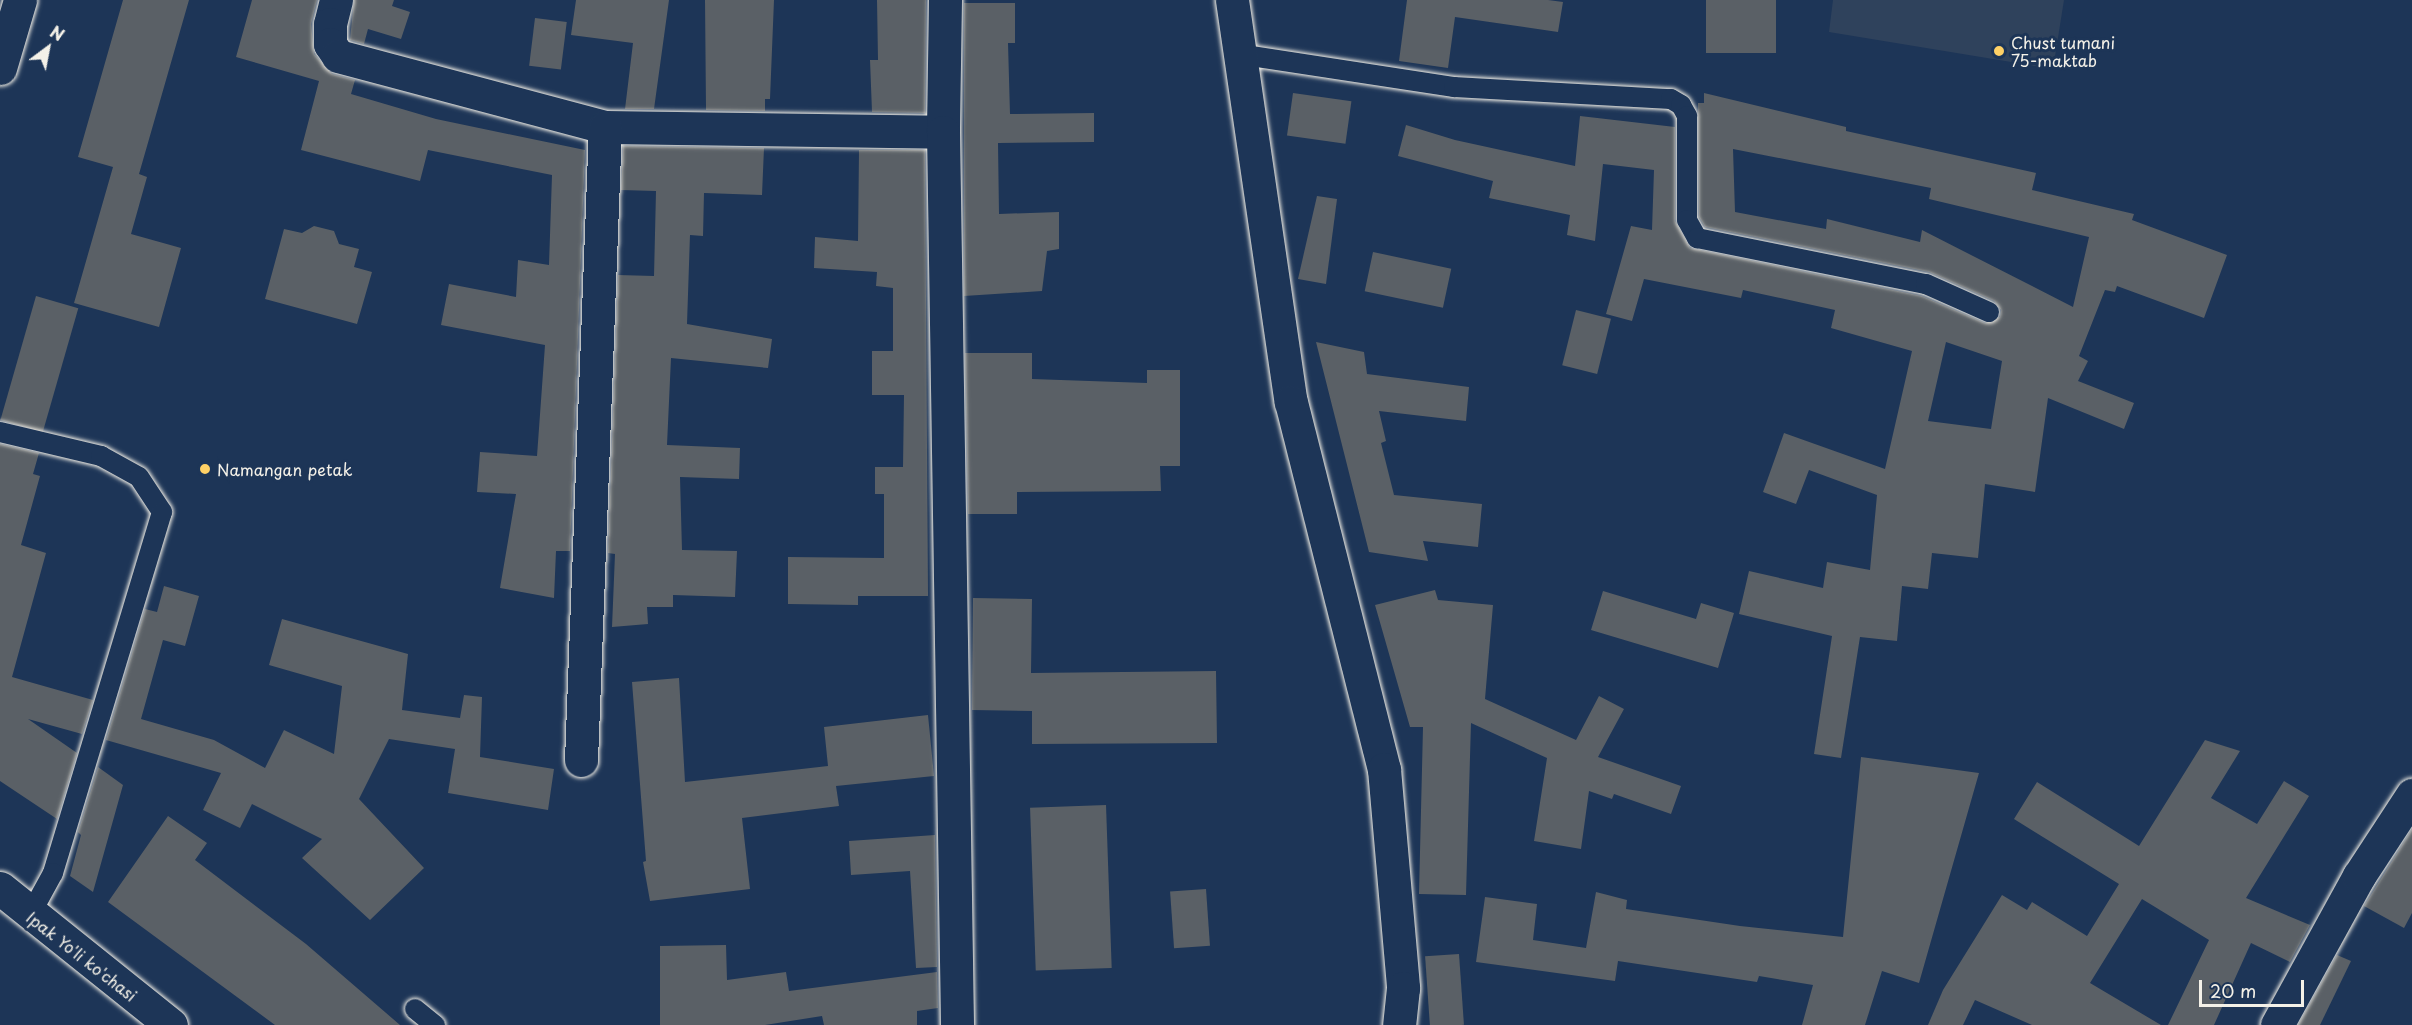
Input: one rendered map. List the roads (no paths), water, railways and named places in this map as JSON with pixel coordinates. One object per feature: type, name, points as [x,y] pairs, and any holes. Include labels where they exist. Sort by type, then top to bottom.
[{"type":"street","points":[[0,68],[20,0]]},
{"type":"street","points":[[336,0],[330,44],[339,56],[605,127],[943,132]]},
{"type":"street","points":[[945,0],[943,132],[957,1025]]},
{"type":"street","points":[[1232,0],[1238,54],[1291,402],[1384,769],[1406,1025]]},
{"type":"street","points":[[581,760],[605,127]]},
{"type":"street","points":[[2277,1025],[2359,876],[2412,795]]},
{"type":"street","name":"Ipak Yo'li ko'chasi","points":[[13,903],[171,1025]]},
{"type":"street","points":[[1399,1025],[1403,988]]},
{"type":"lane","points":[[1238,54],[1454,87],[1671,99],[1681,105],[1688,116],[1687,220],[1697,238],[1926,284],[1989,312]]},
{"type":"lane","points":[[0,432],[101,456],[139,477],[162,512],[52,873],[13,903]]},
{"type":"lane","points":[[415,1009],[435,1025]]},
{"type":"place","name":"Chust tumani 75-maktab","points":[[1999,51]]},
{"type":"place","name":"Namangan petak","points":[[205,469]]}]
